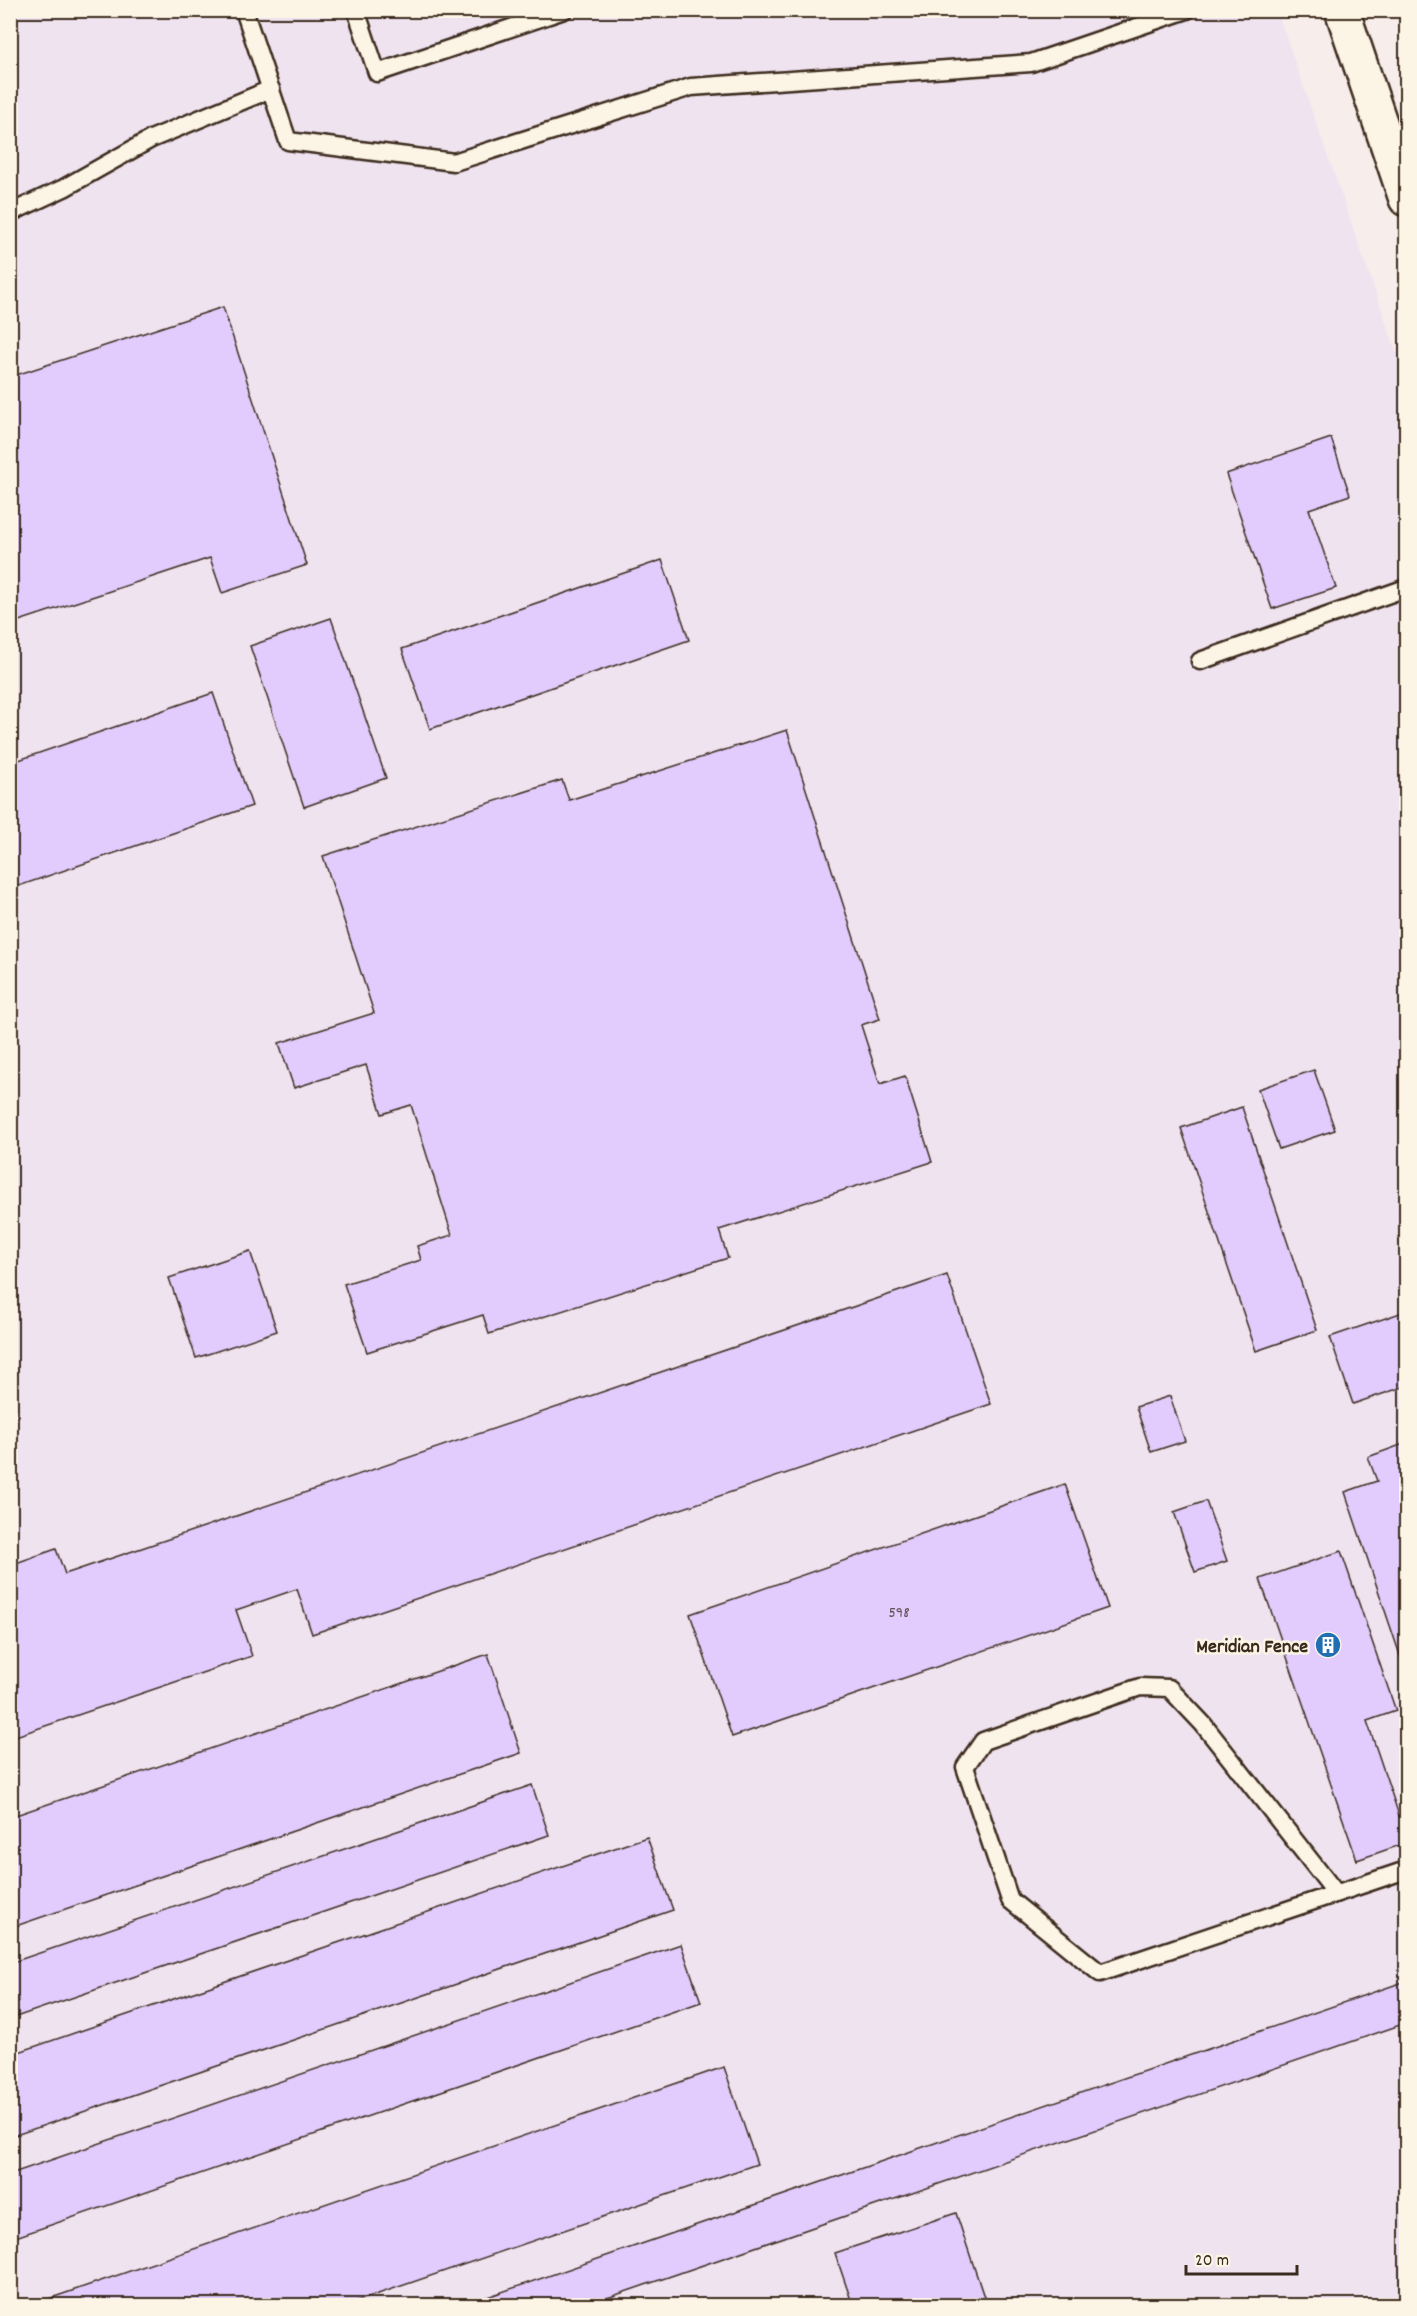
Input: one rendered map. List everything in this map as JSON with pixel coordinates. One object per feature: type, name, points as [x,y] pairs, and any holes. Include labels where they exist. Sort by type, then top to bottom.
[{"type":"main road","points":[[1342,10],[1407,199]]},
{"type":"lane","points":[[244,10],[288,141],[454,162],[691,87],[1031,63],[1187,10]]},
{"type":"lane","points":[[356,10],[377,73],[564,10]]},
{"type":"lane","points":[[10,213],[64,188],[151,139],[271,89]]},
{"type":"lane","points":[[1200,661],[1407,588]]},
{"type":"lane","points":[[1336,1893],[1203,1724],[1169,1688],[1140,1687],[983,1741],[965,1767],[1010,1900],[1101,1973],[1407,1870]]},
{"type":"shaded area","points":[[11,11],[1277,11],[1406,379],[1406,2305],[11,2306]]},
{"type":"building","points":[[223,307],[307,565],[222,593],[210,558],[10,624],[10,377]]},
{"type":"building","points":[[1331,438],[1350,495],[1309,509],[1336,588],[1272,609],[1226,474]]},
{"type":"building","points":[[662,560],[689,640],[430,729],[402,649]]},
{"type":"building","points":[[331,618],[386,778],[304,807],[250,646]]},
{"type":"building","points":[[213,693],[252,806],[10,889],[10,763]]},
{"type":"building","points":[[787,730],[880,1019],[861,1025],[880,1084],[905,1076],[932,1162],[719,1230],[728,1258],[489,1334],[483,1315],[367,1352],[344,1284],[421,1260],[417,1246],[452,1235],[411,1105],[382,1114],[366,1065],[294,1088],[279,1043],[374,1013],[323,856],[562,780],[569,800]]},
{"type":"building","points":[[1314,1070],[1335,1130],[1279,1149],[1258,1089]]},
{"type":"building","points":[[10,1088],[16,1104],[10,1106]]},
{"type":"building","points":[[1242,1107],[1317,1330],[1256,1351],[1181,1128]]},
{"type":"building","points":[[250,1251],[277,1331],[196,1358],[169,1278]]},
{"type":"building","points":[[947,1275],[991,1404],[312,1634],[297,1589],[236,1610],[252,1656],[10,1738],[10,1565],[56,1549],[65,1574]]},
{"type":"building","points":[[1406,1311],[1406,1386],[1353,1404],[1330,1337]]},
{"type":"building","points":[[10,1393],[18,1417],[10,1420]]},
{"type":"building","points":[[1170,1396],[1185,1441],[1151,1452],[1136,1407]]},
{"type":"building","points":[[1406,1443],[1406,1673],[1345,1492],[1377,1481],[1368,1457]]},
{"type":"building","points":[[1065,1484],[1108,1608],[732,1737],[690,1614]]},
{"type":"building","points":[[1206,1501],[1227,1561],[1195,1572],[1174,1512]]},
{"type":"building","name":"Meridian Fence","points":[[1341,1551],[1396,1711],[1367,1721],[1406,1836],[1406,1843],[1357,1860],[1260,1579]]},
{"type":"building","points":[[488,1654],[521,1753],[10,1928],[10,1817]]},
{"type":"building","points":[[532,1785],[549,1835],[10,2019],[10,1963]]},
{"type":"building","points":[[647,1837],[673,1910],[10,2137],[10,2055]]},
{"type":"building","points":[[681,1944],[701,2002],[10,2239],[10,2174]]},
{"type":"building","points":[[1406,1981],[1406,2023],[584,2306],[461,2306]]},
{"type":"building","points":[[724,2067],[757,2164],[343,2306],[28,2306]]},
{"type":"building","points":[[956,2213],[987,2306],[853,2306],[835,2253]]},
{"type":"place","name":"Meridian Fence","points":[[1328,1645]]}]
